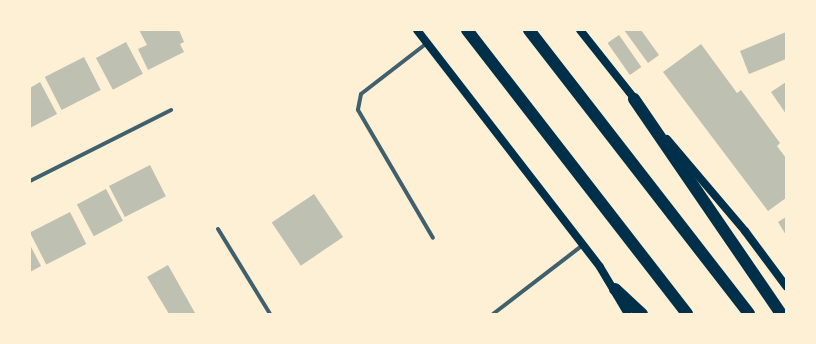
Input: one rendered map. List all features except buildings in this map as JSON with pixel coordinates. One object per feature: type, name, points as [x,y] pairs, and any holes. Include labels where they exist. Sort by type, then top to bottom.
[{"type":"highway","points":[[467,30],[687,314]]},
{"type":"highway","points":[[529,30],[749,314]]},
{"type":"highway","points":[[634,98],[780,314]]},
{"type":"highway","points":[[615,289],[642,314]]},
{"type":"main road","points":[[417,30],[584,245],[615,289],[628,314]]},
{"type":"main road","points":[[580,30],[745,232],[786,286]]},
{"type":"street","points":[[427,43],[361,94],[358,110],[433,238]]},
{"type":"street","points":[[30,181],[171,110]]},
{"type":"street","points":[[218,229],[270,314]]},
{"type":"street","points":[[493,314],[584,245]]}]
